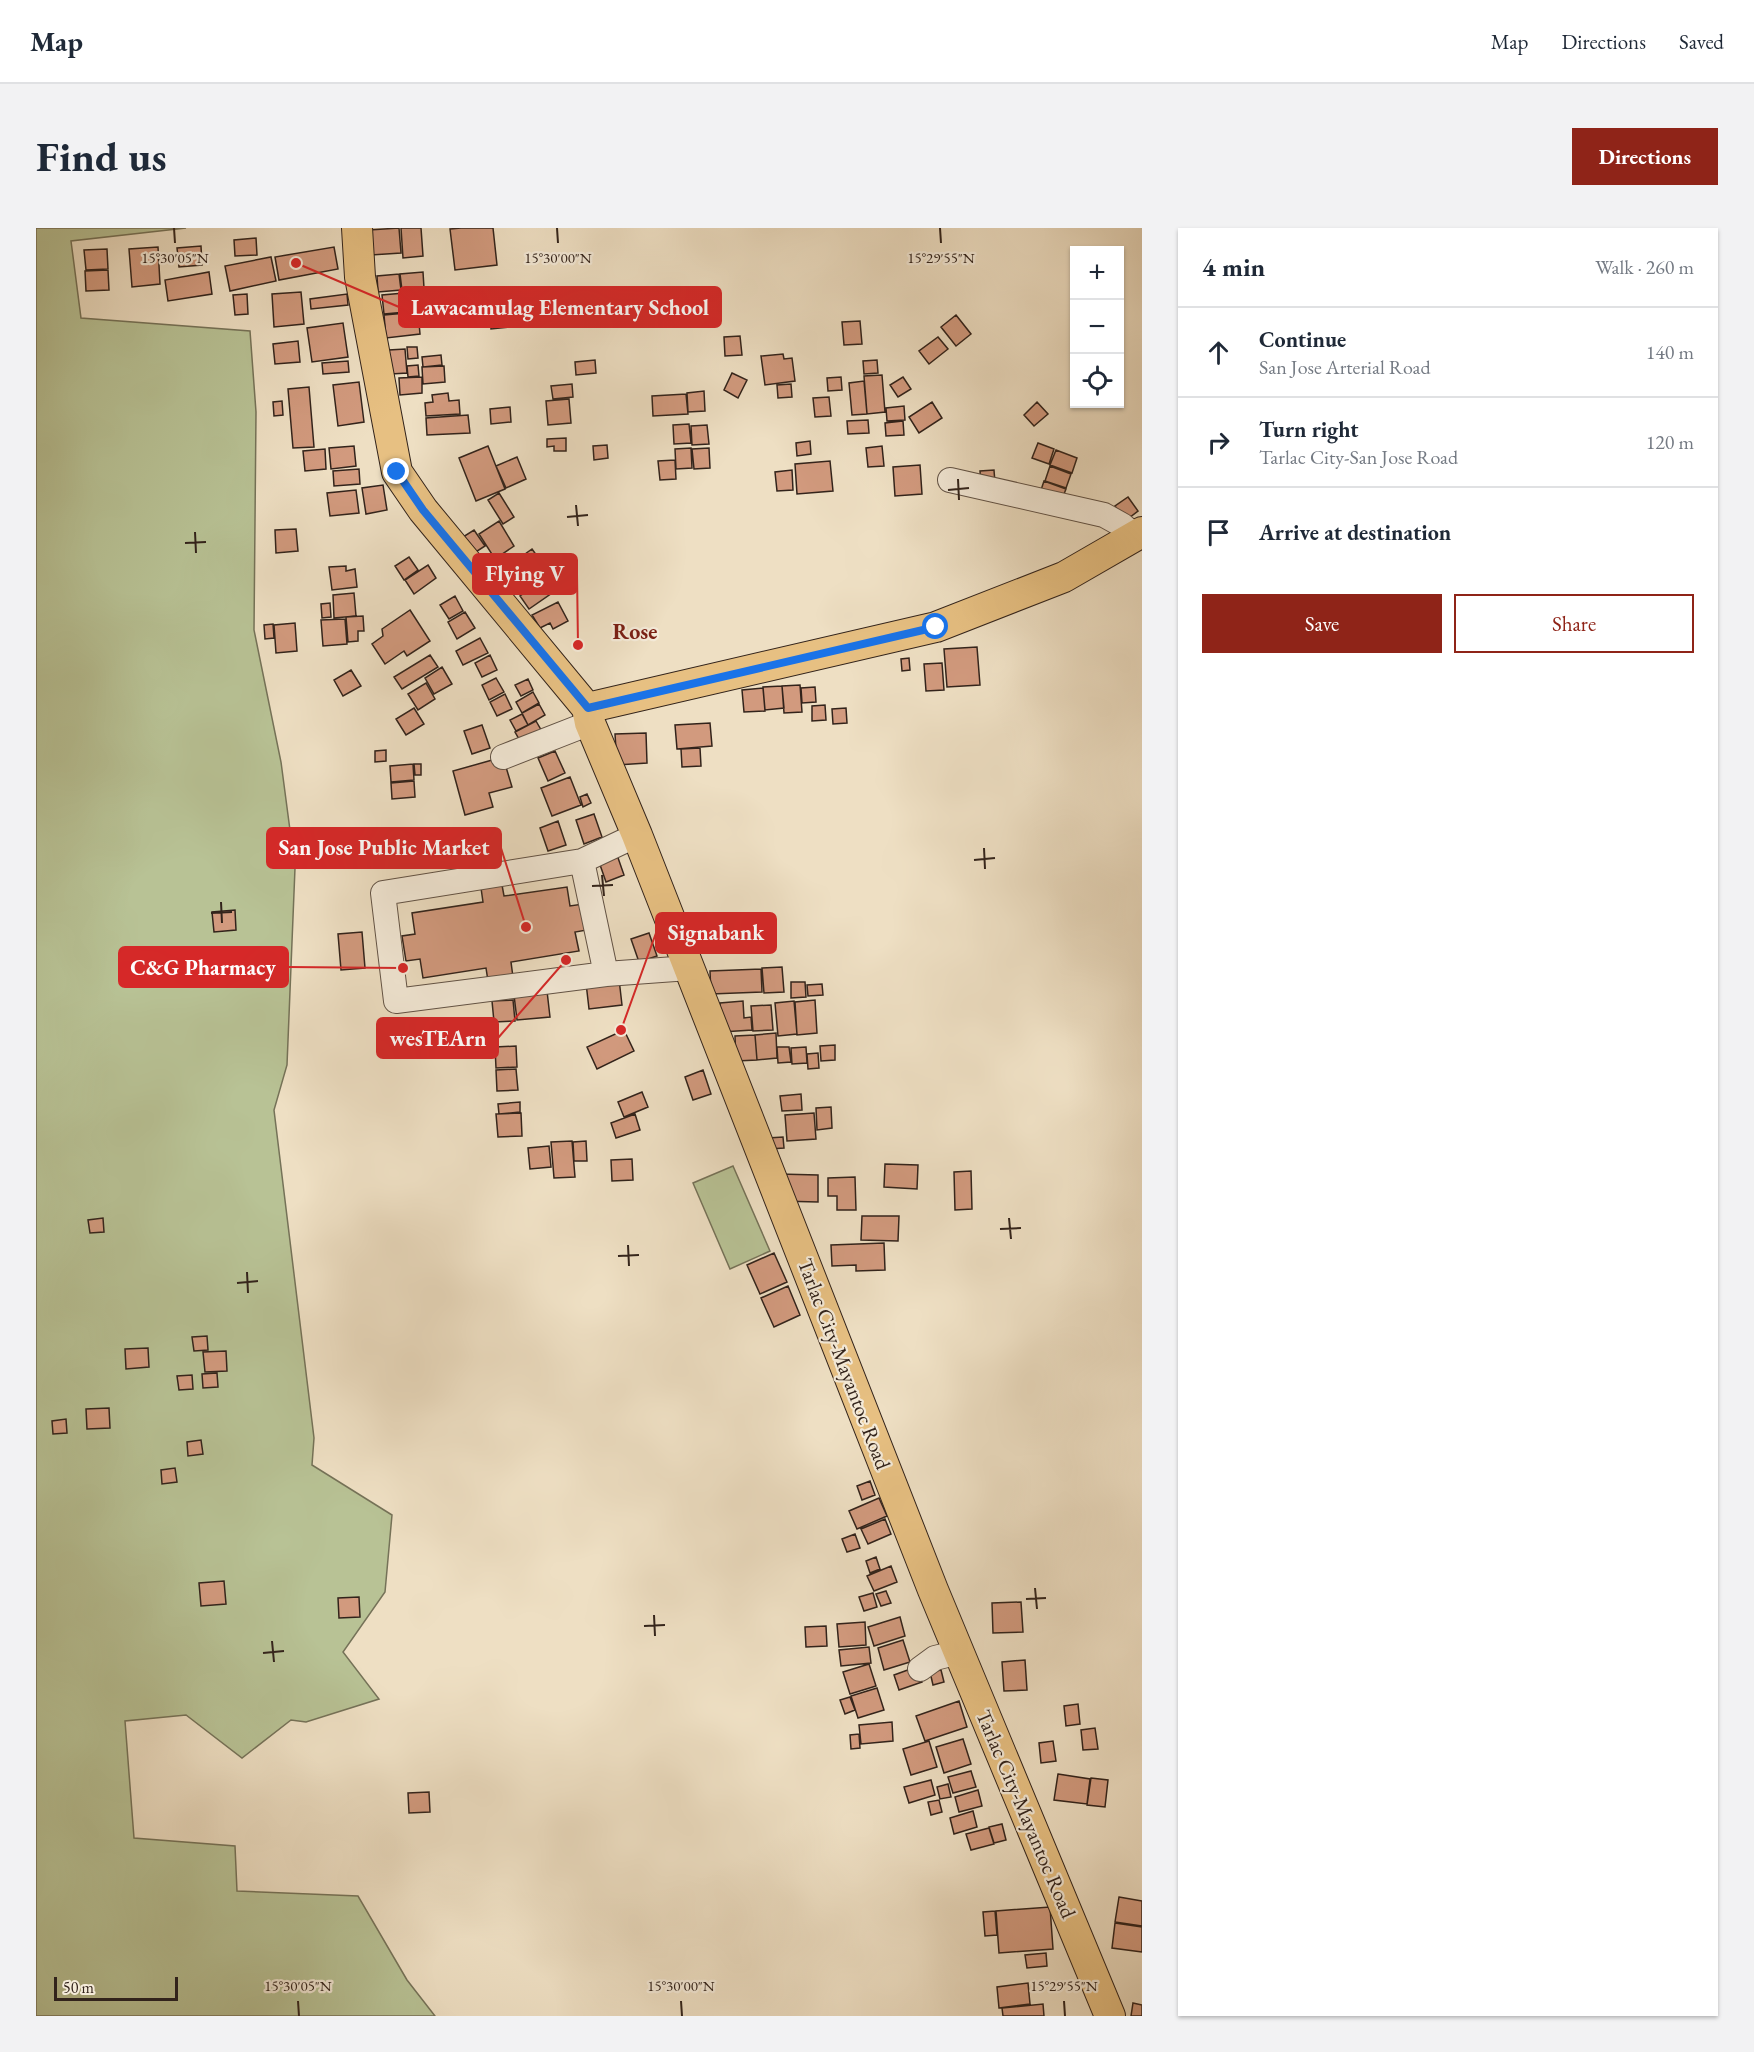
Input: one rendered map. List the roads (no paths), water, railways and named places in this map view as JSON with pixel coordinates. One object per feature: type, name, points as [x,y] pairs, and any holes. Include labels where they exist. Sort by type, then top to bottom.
[{"type":"main road","name":"Tarlac City-Mayantoc Road","points":[[357,228],[360,277],[397,472],[423,510],[589,716],[959,1652],[1110,2016]]},
{"type":"main road","points":[[589,716],[936,627],[1064,577],[1138,534]]},
{"type":"street","points":[[950,480],[1104,515],[1138,534]]},
{"type":"street","points":[[503,757],[589,716]]},
{"type":"street","points":[[637,835],[582,861],[383,892],[396,1001],[606,974],[689,968]]},
{"type":"street","points":[[582,861],[606,974]]},
{"type":"street","points":[[920,1670],[934,1658],[959,1652]]},
{"type":"place","name":"Lawacamulag Elementary School","points":[[296,263]]},
{"type":"place","name":"Flying V","points":[[578,645]]},
{"type":"place","name":"San Jose Public Market","points":[[526,927]]},
{"type":"place","name":"wesTEArn","points":[[566,960]]},
{"type":"place","name":"C&G Pharmacy","points":[[403,968]]},
{"type":"place","name":"Signabank","points":[[621,1030]]},
{"type":"district","name":"Rose","points":[[635,631]]}]
